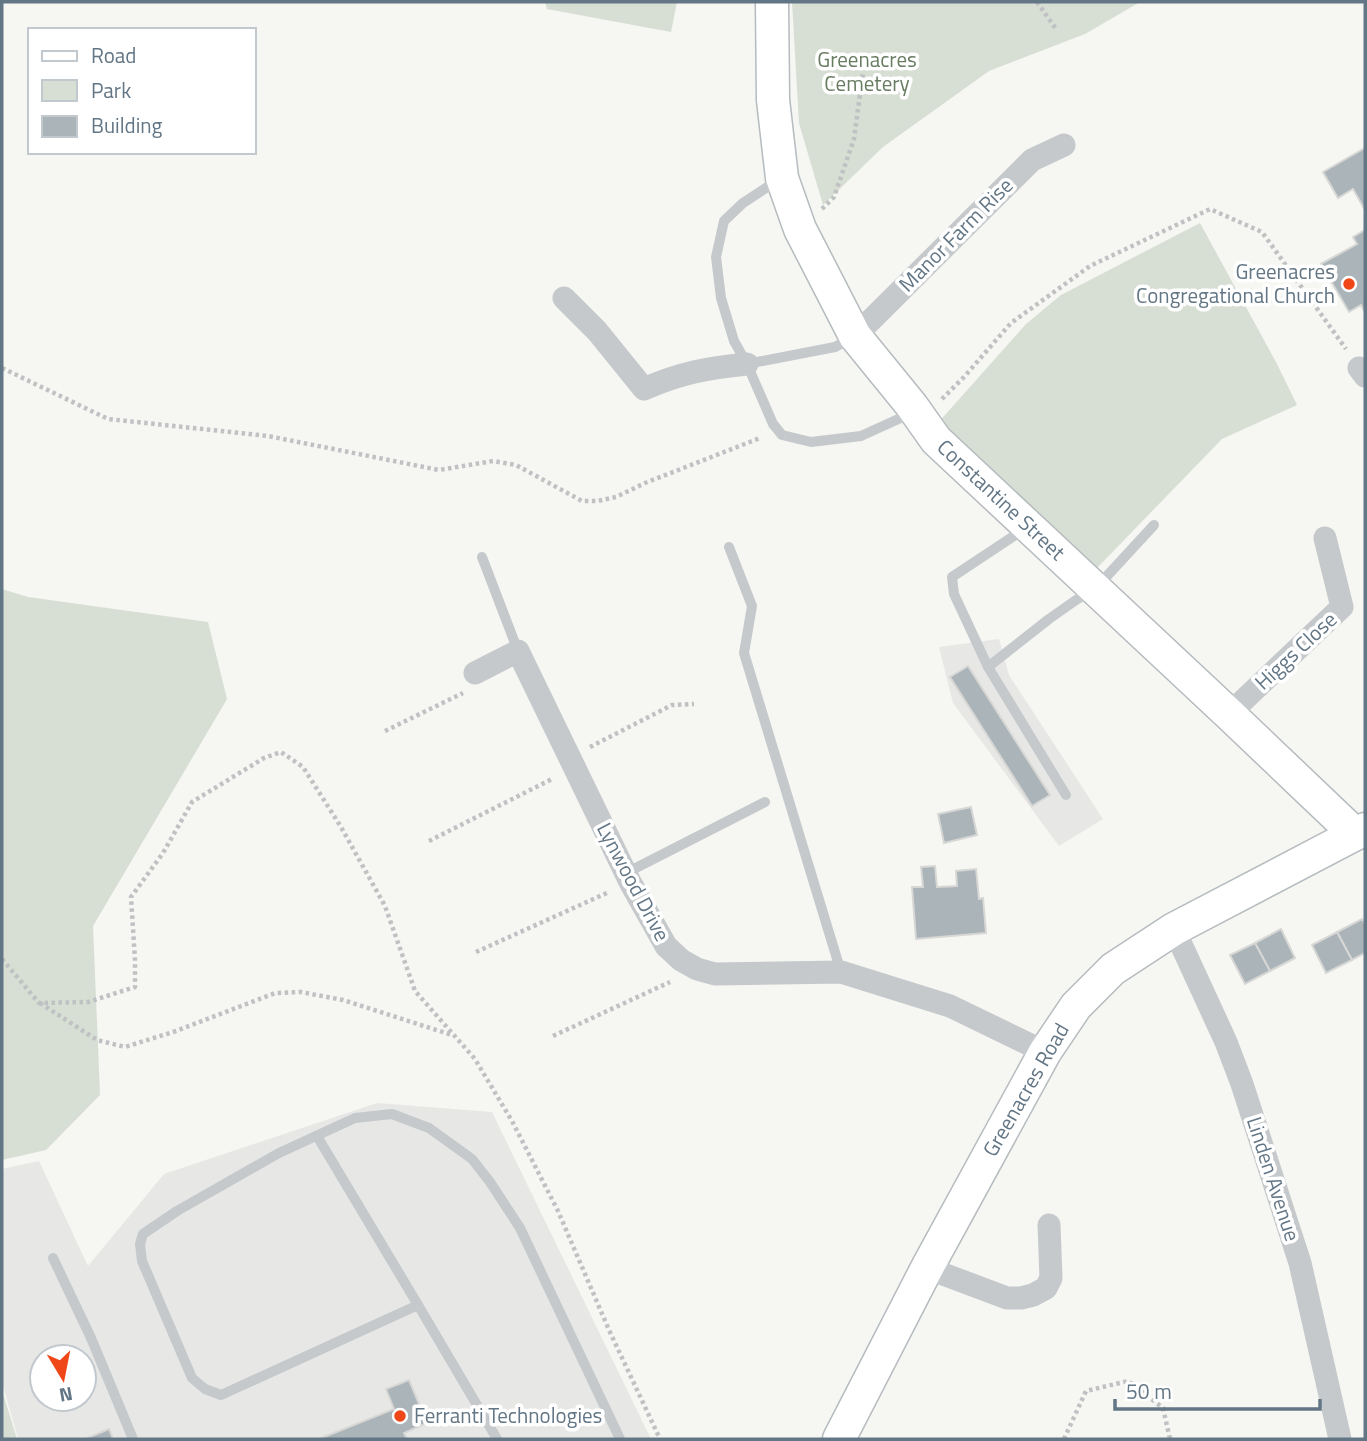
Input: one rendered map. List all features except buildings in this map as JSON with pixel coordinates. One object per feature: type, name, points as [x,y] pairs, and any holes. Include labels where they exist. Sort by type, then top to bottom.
[{"type":"street","name":"Constantine Street","points":[[772,2],[773,100],[782,178],[800,229],[855,336],[912,405],[913,418],[1362,837]]},
{"type":"street","name":"Manor Farm Rise","points":[[855,336],[1032,160],[1065,145]]},
{"type":"street","points":[[564,298],[597,331],[644,389],[668,379],[710,368],[747,364]]},
{"type":"street","name":"Higgs Close","points":[[1229,714],[1342,607],[1325,538]]},
{"type":"street","points":[[475,673],[518,651]]},
{"type":"street","name":"Lynwood Drive","points":[[518,651],[628,878],[666,946],[681,960],[697,969],[715,974],[841,972],[950,1006],[1045,1052]]},
{"type":"street","name":"Greenacres Road","points":[[839,1439],[927,1268],[1045,1052],[1061,1026],[1092,989],[1113,969],[1174,929],[1362,837]]},
{"type":"street","name":"Linden Avenue","points":[[1174,929],[1226,1042],[1247,1096],[1300,1263],[1340,1439]]},
{"type":"street","points":[[927,1268],[1007,1298],[1032,1295],[1046,1288],[1051,1278],[1049,1225]]},
{"type":"lane","points":[[782,178],[743,203],[724,221],[716,257],[721,298],[734,341],[773,424],[782,435],[811,442],[860,436],[913,418]]},
{"type":"lane","points":[[747,364],[835,347],[855,336]]},
{"type":"lane","points":[[988,667],[1067,606],[1095,589],[1154,525]]},
{"type":"lane","points":[[1028,527],[952,577],[954,594],[988,667],[1066,795]]},
{"type":"lane","points":[[729,547],[752,606],[744,653],[841,972]]},
{"type":"lane","points":[[482,557],[518,651]]},
{"type":"lane","points":[[628,878],[765,802]]},
{"type":"lane","points":[[418,1305],[222,1395],[205,1389],[192,1378],[142,1261],[140,1244],[143,1234],[177,1211],[268,1159],[355,1118],[392,1114],[429,1128],[472,1159],[520,1228],[620,1439]]},
{"type":"lane","points":[[317,1136],[497,1439]]},
{"type":"lane","points":[[53,1258],[91,1338],[133,1439]]},
{"type":"path","points":[[1037,2],[1056,29]]},
{"type":"path","points":[[800,229],[834,197],[854,139],[863,72]]},
{"type":"path","points":[[913,418],[964,377],[1011,323],[1090,266],[1210,209],[1262,232],[1362,372]]},
{"type":"path","points":[[2,368],[108,419],[268,436],[439,470],[493,461],[516,465],[582,501],[617,497],[645,483],[767,435]]},
{"type":"path","points":[[385,731],[462,695],[475,673]]},
{"type":"path","points":[[429,841],[573,763],[672,705],[694,704]]},
{"type":"path","points":[[40,1003],[88,1002],[135,987],[131,898],[163,853],[192,802],[264,758],[281,752],[303,767],[341,827],[385,906],[415,991],[475,1059],[506,1110],[558,1211],[660,1439]]},
{"type":"path","points":[[476,952],[628,878]]},
{"type":"path","points":[[2,959],[40,1003],[97,1041],[125,1047],[176,1031],[275,993],[301,992],[343,1000],[455,1036]]},
{"type":"path","points":[[553,1036],[697,969]]},
{"type":"path","points":[[1064,1439],[1086,1391],[1128,1381],[1163,1408],[1170,1439]]},
{"type":"shaded area","points":[[999,639],[1009,675],[1103,819],[1059,846],[953,703],[939,647]]},
{"type":"shaded area","points":[[377,1103],[492,1112],[651,1439],[18,1439],[2,1382],[2,1169],[39,1161],[88,1266],[164,1174]]},
{"type":"green space","points":[[545,2],[677,2],[671,32],[547,9]]},
{"type":"green space","name":"Greenacres Cemetery","points":[[792,2],[1140,2],[1085,34],[989,71],[883,147],[823,205],[799,123]]},
{"type":"green space","points":[[1200,223],[1297,405],[1222,439],[1096,569],[937,424],[1026,324],[1061,295]]},
{"type":"green space","points":[[2,589],[28,597],[208,622],[227,699],[93,926],[100,1095],[46,1150],[2,1160]]},
{"type":"green space","points":[[2,1390],[17,1439],[2,1439]]},
{"type":"place","name":"Greenacres Congregational Church","points":[[1349,284]]},
{"type":"place","name":"Ferranti Technologies","points":[[400,1416]]}]
